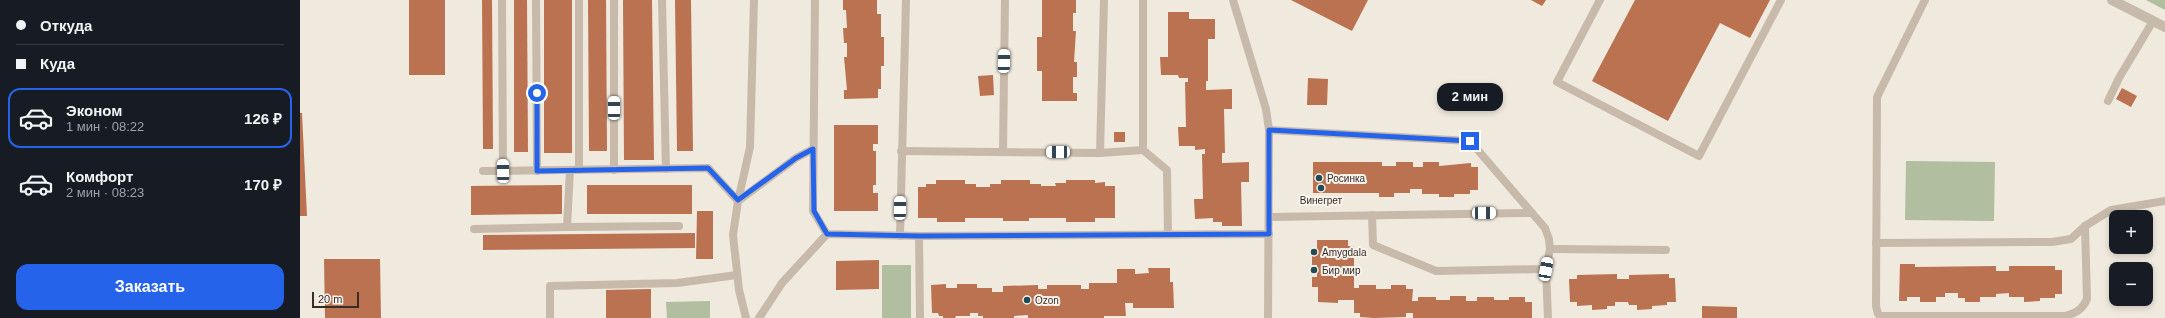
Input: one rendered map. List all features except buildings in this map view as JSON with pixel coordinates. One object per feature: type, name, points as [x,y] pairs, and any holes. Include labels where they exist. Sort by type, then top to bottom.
[{"type":"street","points":[[2112,0],[2165,27]]},
{"type":"lane","points":[[502,0],[503,171]]},
{"type":"lane","points":[[536,0],[537,171]]},
{"type":"lane","points":[[567,227],[574,170],[579,0]]},
{"type":"lane","points":[[614,0],[614,170]]},
{"type":"lane","points":[[662,0],[666,169]]},
{"type":"lane","points":[[746,318],[737,275],[733,235],[738,200],[750,147],[754,0]]},
{"type":"lane","points":[[815,0],[813,149],[814,211],[827,234]]},
{"type":"lane","points":[[900,236],[906,0]]},
{"type":"lane","points":[[1003,152],[1005,0]]},
{"type":"lane","points":[[1100,153],[1104,0]]},
{"type":"lane","points":[[1143,0],[1143,150]]},
{"type":"lane","points":[[1233,0],[1266,109],[1269,130],[1268,318]]},
{"type":"lane","points":[[1600,0],[1557,82],[1699,156],[1781,0]]},
{"type":"lane","points":[[1925,0],[1877,97],[1876,306],[1878,314],[1881,316],[2065,316],[2076,313],[2084,306],[2087,299],[2085,226]]},
{"type":"lane","points":[[2108,101],[2119,78],[2154,22]]},
{"type":"lane","points":[[1269,130],[1470,141],[1545,228],[1549,239],[1550,249],[1546,269],[1548,318]]},
{"type":"lane","points":[[738,200],[790,162],[813,149]]},
{"type":"lane","points":[[901,151],[1100,153],[1143,150],[1167,170],[1168,234]]},
{"type":"lane","points":[[483,171],[708,168],[738,200]]},
{"type":"lane","points":[[1876,243],[2052,242],[2071,239],[2085,226],[2111,210],[2165,201]]},
{"type":"lane","points":[[1269,217],[1532,212]]},
{"type":"lane","points":[[1372,215],[1373,245],[1436,271],[1546,269]]},
{"type":"lane","points":[[474,229],[679,226]]},
{"type":"lane","points":[[759,318],[782,284],[827,234],[919,236],[1269,234]]},
{"type":"lane","points":[[919,236],[920,318]]},
{"type":"lane","points":[[1550,249],[1666,250]]},
{"type":"lane","points":[[550,318],[550,286],[678,283],[737,275]]},
{"type":"green space","points":[[2146,0],[2165,0],[2165,10]]},
{"type":"green space","points":[[1906,161],[1995,162],[1994,221],[1905,220]]},
{"type":"green space","points":[[882,265],[911,265],[911,318],[882,318]]},
{"type":"green space","points":[[710,301],[710,318],[667,318],[666,302]]},
{"type":"place","name":"Росинка","points":[[1319,178]]},
{"type":"place","name":"Винегрет","points":[[1321,188]]},
{"type":"place","name":"Amygdala","points":[[1314,252]]},
{"type":"place","name":"Бир мир","points":[[1314,270]]},
{"type":"place","name":"Ozon","points":[[1027,300]]},
{"type":"route","points":[[537,93],[537,171],[708,168],[738,200],[796,158],[813,149],[814,211],[827,234],[919,236],[1269,234],[1269,130],[1470,141]]}]
